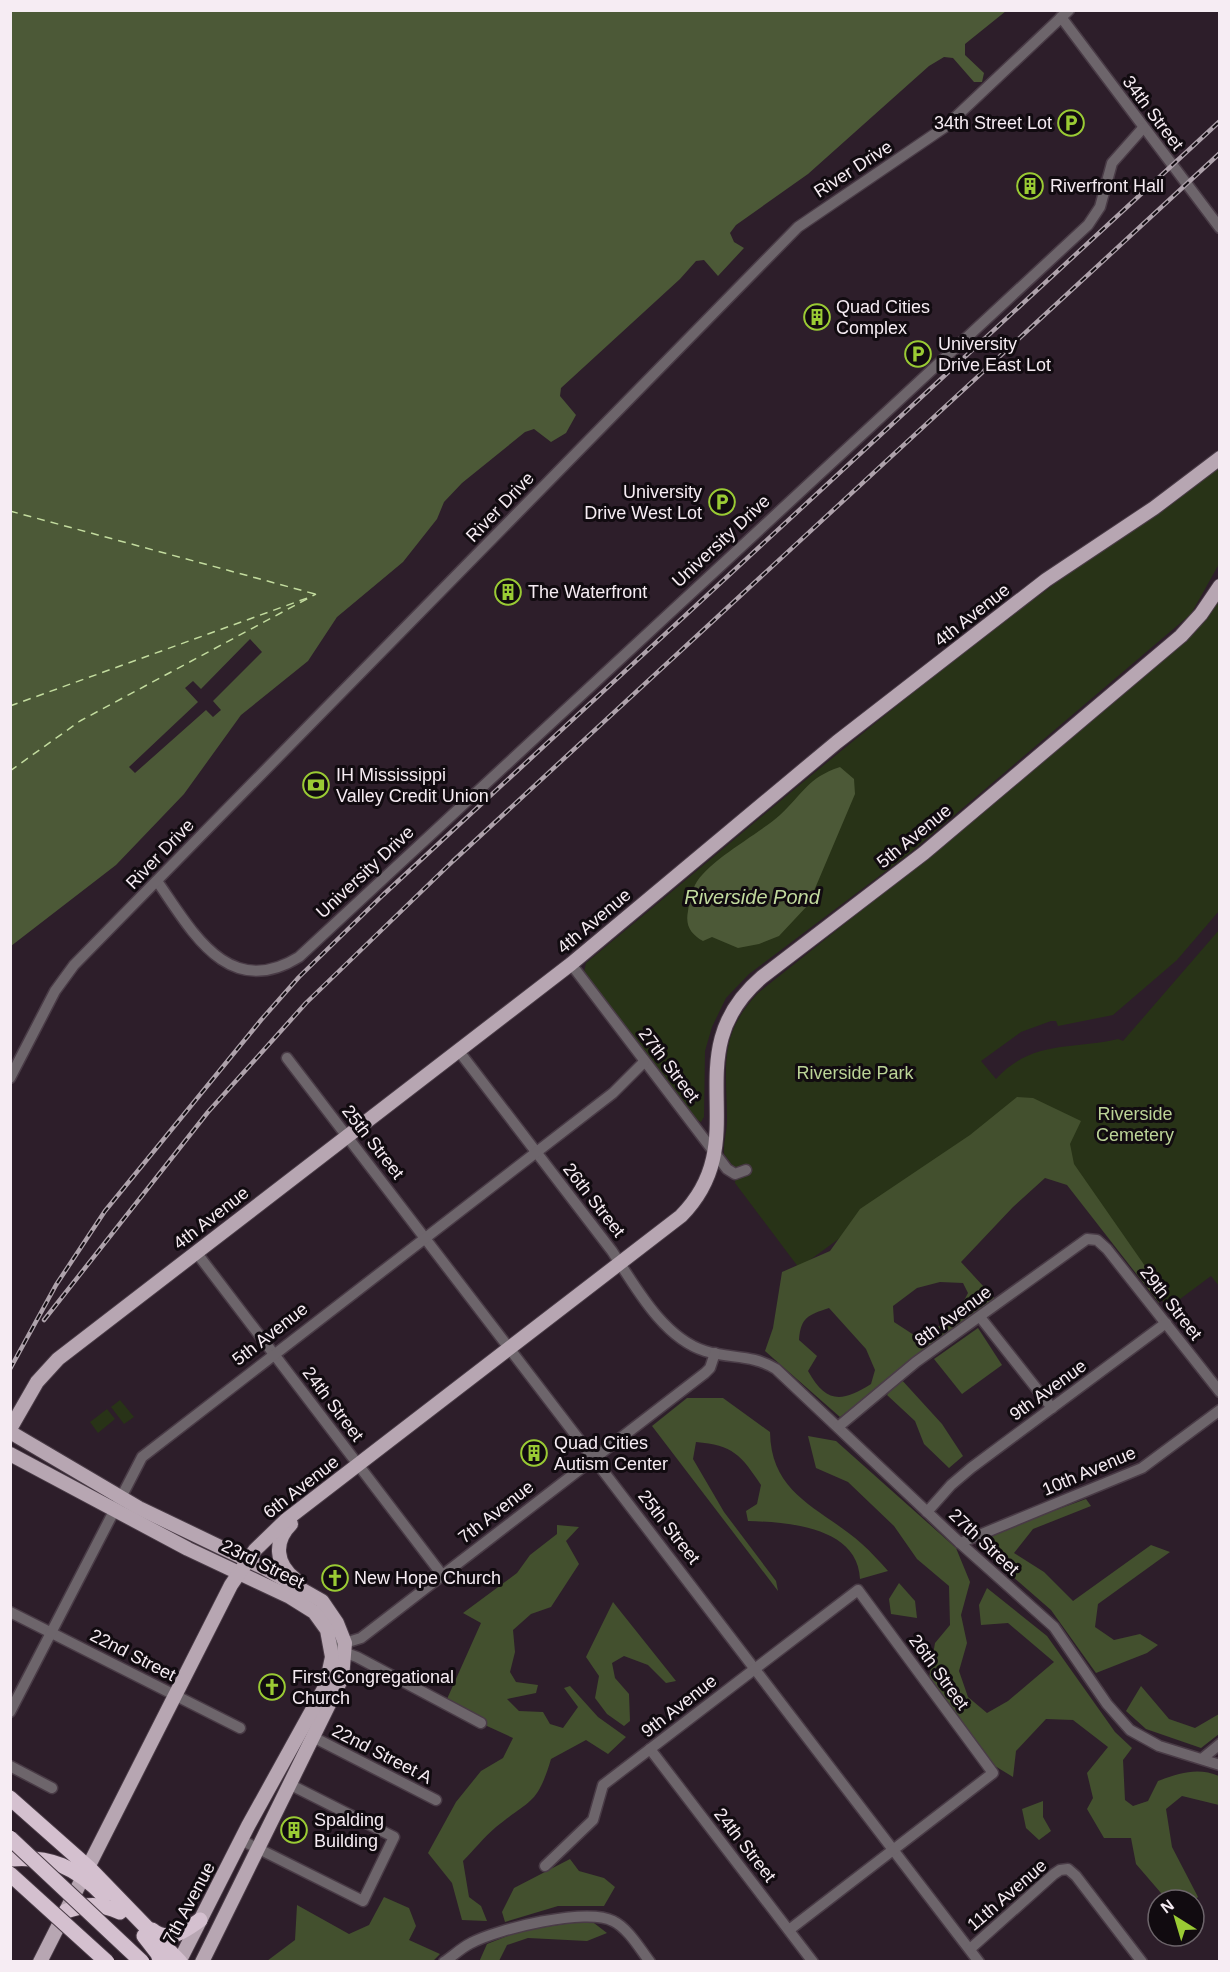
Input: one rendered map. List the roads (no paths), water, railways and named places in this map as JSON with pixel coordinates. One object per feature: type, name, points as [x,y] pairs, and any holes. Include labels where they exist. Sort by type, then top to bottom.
[{"type":"highway","points":[[10,1798],[86,1872],[158,1935],[170,1936],[181,1933],[200,1920]]},
{"type":"highway","points":[[10,1838],[142,1962]]},
{"type":"highway","points":[[10,1859],[43,1858],[86,1872],[147,1940],[161,1962]]},
{"type":"highway","points":[[10,1874],[107,1962]]},
{"type":"highway","points":[[66,1911],[90,1904],[103,1905],[120,1912]]},
{"type":"highway","points":[[146,1925],[179,1961]]},
{"type":"main road","name":"4th Avenue","points":[[10,1431],[46,1369],[570,964],[837,742],[1061,569],[1154,508],[1220,458]]},
{"type":"main road","name":"5th Avenue","points":[[716,1152],[717,1052],[725,1024],[740,999],[762,978],[924,853],[1181,636],[1202,614],[1220,586]]},
{"type":"main road","name":"6th Avenue","points":[[40,1962],[175,1695],[244,1566],[275,1530],[620,1263],[690,1206],[706,1180],[716,1152]]},
{"type":"main road","name":"23rd Street","points":[[10,1431],[244,1566],[314,1612],[341,1648]]},
{"type":"main road","name":"23rd Street","points":[[10,1454],[114,1510],[322,1600],[337,1623],[341,1648]]},
{"type":"main road","points":[[321,1494],[281,1536],[279,1553],[283,1568],[322,1600]]},
{"type":"main road","name":"7th Avenue","points":[[202,1962],[342,1678],[341,1648]]},
{"type":"main road","name":"7th Avenue","points":[[179,1961],[241,1840],[326,1685],[341,1648]]},
{"type":"street","name":"34th Street","points":[[1065,14],[1143,128],[1220,228]]},
{"type":"street","name":"River Drive","points":[[10,1078],[62,980],[798,227],[945,127],[1065,14]]},
{"type":"street","name":"University Drive","points":[[157,881],[201,942],[223,962],[242,970],[262,972],[275,969],[299,957],[1088,225],[1100,207],[1112,163],[1143,128]]},
{"type":"street","name":"27th Street","points":[[570,964],[731,1172],[735,1174],[746,1170]]},
{"type":"street","name":"26th Street","points":[[458,1050],[671,1329],[692,1345],[715,1353]]},
{"type":"street","name":"25th Street","points":[[286,1058],[756,1668],[979,1962]]},
{"type":"street","name":"5th Avenue","points":[[10,1712],[114,1510],[146,1453],[629,1080],[644,1062]]},
{"type":"street","name":"8th Avenue","points":[[838,1427],[896,1378],[1075,1245],[1091,1239]]},
{"type":"street","name":"29th Street","points":[[1091,1239],[1102,1242],[1220,1392]]},
{"type":"street","name":"24th Street","points":[[196,1252],[443,1576]]},
{"type":"street","points":[[980,1317],[1052,1408]]},
{"type":"street","name":"9th Avenue","points":[[927,1512],[951,1485],[1166,1323]]},
{"type":"street","name":"27th Street","points":[[715,1353],[746,1356],[767,1363],[789,1379],[960,1543],[1054,1627],[1107,1704],[1130,1730],[1159,1746],[1220,1765]]},
{"type":"street","name":"7th Avenue","points":[[341,1648],[361,1638],[705,1373],[710,1368],[715,1353]]},
{"type":"street","name":"10th Avenue","points":[[960,1543],[1142,1468],[1220,1410]]},
{"type":"street","name":"26th Street","points":[[858,1590],[993,1773],[894,1850]]},
{"type":"street","name":"9th Avenue","points":[[545,1866],[593,1820],[603,1785],[858,1590]]},
{"type":"street","name":"22nd Street","points":[[10,1612],[240,1728]]},
{"type":"street","points":[[341,1648],[481,1724]]},
{"type":"street","name":"22nd Street A","points":[[313,1737],[436,1800]]},
{"type":"street","points":[[1203,1758],[1220,1744]]},
{"type":"street","name":"24th Street","points":[[650,1749],[813,1962]]},
{"type":"street","points":[[10,1766],[52,1788]]},
{"type":"street","points":[[241,1840],[363,1901],[394,1837],[289,1784]]},
{"type":"street","points":[[789,1930],[894,1850]]},
{"type":"street","name":"11th Avenue","points":[[970,1948],[1060,1870],[1068,1869],[1076,1876],[1142,1962]]},
{"type":"street","points":[[444,1962],[470,1944],[523,1927],[596,1917],[608,1918],[622,1927],[650,1962]]},
{"type":"water","points":[[11,11],[1006,11],[965,44],[965,55],[984,73],[982,82],[974,82],[953,58],[944,57],[929,66],[808,174],[736,225],[730,233],[734,242],[744,248],[718,276],[704,260],[696,261],[680,279],[561,388],[560,396],[576,415],[566,433],[551,442],[534,429],[525,432],[462,483],[444,502],[437,519],[403,562],[337,617],[308,661],[241,715],[184,794],[116,865],[11,946]]},
{"type":"water","name":"Riverside Pond","points":[[840,767],[854,779],[855,794],[808,905],[779,936],[759,944],[738,948],[712,937],[703,941],[695,935],[688,925],[687,916],[692,891],[701,876],[722,857],[780,815],[813,781]]},
{"type":"waterway","points":[[1220,509],[1220,525]]},
{"type":"railway","points":[[10,1369],[56,1285],[105,1211],[261,1020],[299,977],[383,895],[1220,121]]},
{"type":"railway","points":[[44,1320],[208,1112],[306,1003],[453,861],[1220,153]]},
{"type":"place","name":"34th Street Lot","points":[[1071,123]]},
{"type":"place","name":"Riverfront Hall","points":[[1030,186]]},
{"type":"place","name":"Quad Cities Complex","points":[[817,317]]},
{"type":"place","name":"University Drive East Lot","points":[[918,354]]},
{"type":"place","name":"University Drive West Lot","points":[[722,502]]},
{"type":"place","name":"The Waterfront","points":[[508,592]]},
{"type":"place","name":"IH Mississippi Valley Credit Union","points":[[316,785]]},
{"type":"place","name":"Quad Cities Autism Center","points":[[534,1453]]},
{"type":"place","name":"New Hope Church","points":[[335,1578]]},
{"type":"place","name":"First Congregational Church","points":[[272,1687]]},
{"type":"place","name":"Spalding Building","points":[[294,1830]]},
{"type":"park label","name":"Riverside Park","points":[[855,1073]]},
{"type":"park label","name":"Riverside Cemetery","points":[[1135,1124]]}]
